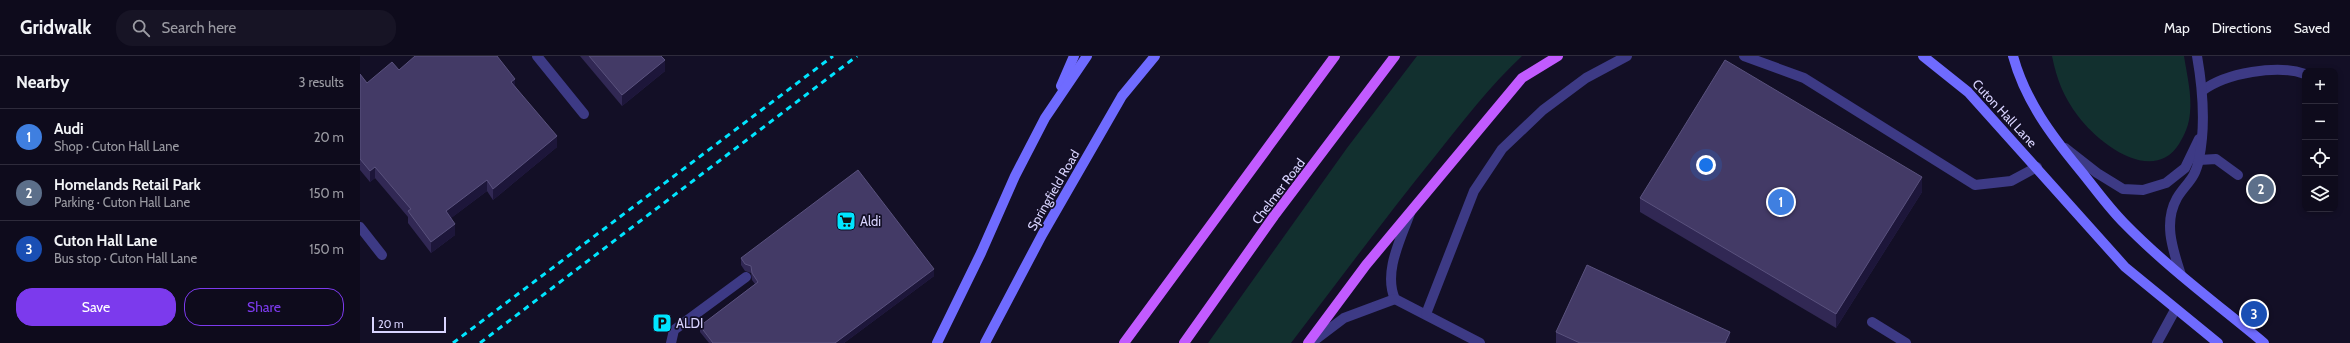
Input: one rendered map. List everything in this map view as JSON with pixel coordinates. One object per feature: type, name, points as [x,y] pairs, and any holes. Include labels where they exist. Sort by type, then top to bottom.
[{"type":"main road","points":[[1124,343],[1335,56]]},
{"type":"main road","name":"Chelmer Road","points":[[1184,343],[1274,216],[1395,56]]},
{"type":"main road","points":[[1309,343],[1366,264],[1522,78],[1558,56]]},
{"type":"street","points":[[537,56],[584,114]]},
{"type":"street","points":[[937,343],[981,253],[1015,176],[1051,108],[1074,56]]},
{"type":"street","points":[[1051,108],[1087,56]]},
{"type":"street","name":"Springfield Road","points":[[985,343],[1042,235],[1122,96],[1155,56]]},
{"type":"street","points":[[1426,314],[1474,191],[1502,149],[1550,105],[1586,78],[1627,56]]},
{"type":"street","points":[[1744,56],[1804,78],[1975,186],[2011,181],[2037,166]]},
{"type":"street","name":"Cuton Hall Lane","points":[[1923,56],[1968,92],[2037,166],[2125,267],[2175,310],[2218,343]]},
{"type":"street","name":"Cuton Hall Lane","points":[[2013,56],[2018,73],[2036,112],[2055,140],[2124,223],[2181,275],[2264,343]]},
{"type":"street","points":[[2181,275],[2172,248],[2169,224],[2177,199],[2194,178],[2199,160],[2203,130],[2202,91],[2197,56]]},
{"type":"street","points":[[2202,91],[2213,82],[2246,73],[2286,69],[2302,73]]},
{"type":"street","points":[[2055,140],[2097,173],[2123,189],[2143,190],[2166,183],[2185,168],[2203,130]]},
{"type":"street","points":[[2199,160],[2216,159],[2238,175]]},
{"type":"street","points":[[1410,211],[1391,273],[1391,291],[1395,299],[1480,343]]},
{"type":"street","points":[[360,227],[382,255]]},
{"type":"street","points":[[671,343],[674,330],[746,277]]},
{"type":"street","points":[[1309,343],[1344,318],[1395,299]]},
{"type":"street","points":[[2157,343],[2175,310]]},
{"type":"street","points":[[1872,322],[1906,343]]},
{"type":"green space","points":[[1417,56],[1522,56],[1510,67],[1456,129],[1291,343],[1208,343],[1347,148]]},
{"type":"green space","points":[[2052,56],[2184,56],[2189,85],[2190,106],[2188,125],[2179,144],[2168,156],[2155,161],[2141,161],[2112,148],[2087,127],[2068,102],[2061,88]]},
{"type":"building","points":[[415,56],[497,56],[515,79],[511,82],[557,136],[493,189],[487,180],[446,211],[455,224],[431,242],[408,211],[411,209],[375,167],[370,171],[360,159],[360,74],[367,83],[392,62],[399,70]]},
{"type":"building","points":[[589,56],[661,56],[665,60],[622,95]]},
{"type":"building","points":[[1725,60],[1922,177],[1836,314],[1640,198]]},
{"type":"building","name":"Aldi","points":[[858,170],[934,269],[835,343],[713,343],[700,326],[758,282],[752,273],[751,266],[745,264],[741,258]]},
{"type":"building","points":[[1587,265],[1730,332],[1725,343],[1580,343],[1556,332]]},
{"type":"railway","points":[[453,343],[833,56]]},
{"type":"railway","points":[[480,343],[857,56]]},
{"type":"place","name":"Homelands Retail Park","points":[[2261,189]]},
{"type":"place","name":"Audi","points":[[1781,202]]},
{"type":"place","name":"Aldi","points":[[846,221]]},
{"type":"place","name":"Cuton Hall Lane","points":[[2254,314]]},
{"type":"place","name":"ALDI","points":[[662,323]]}]
